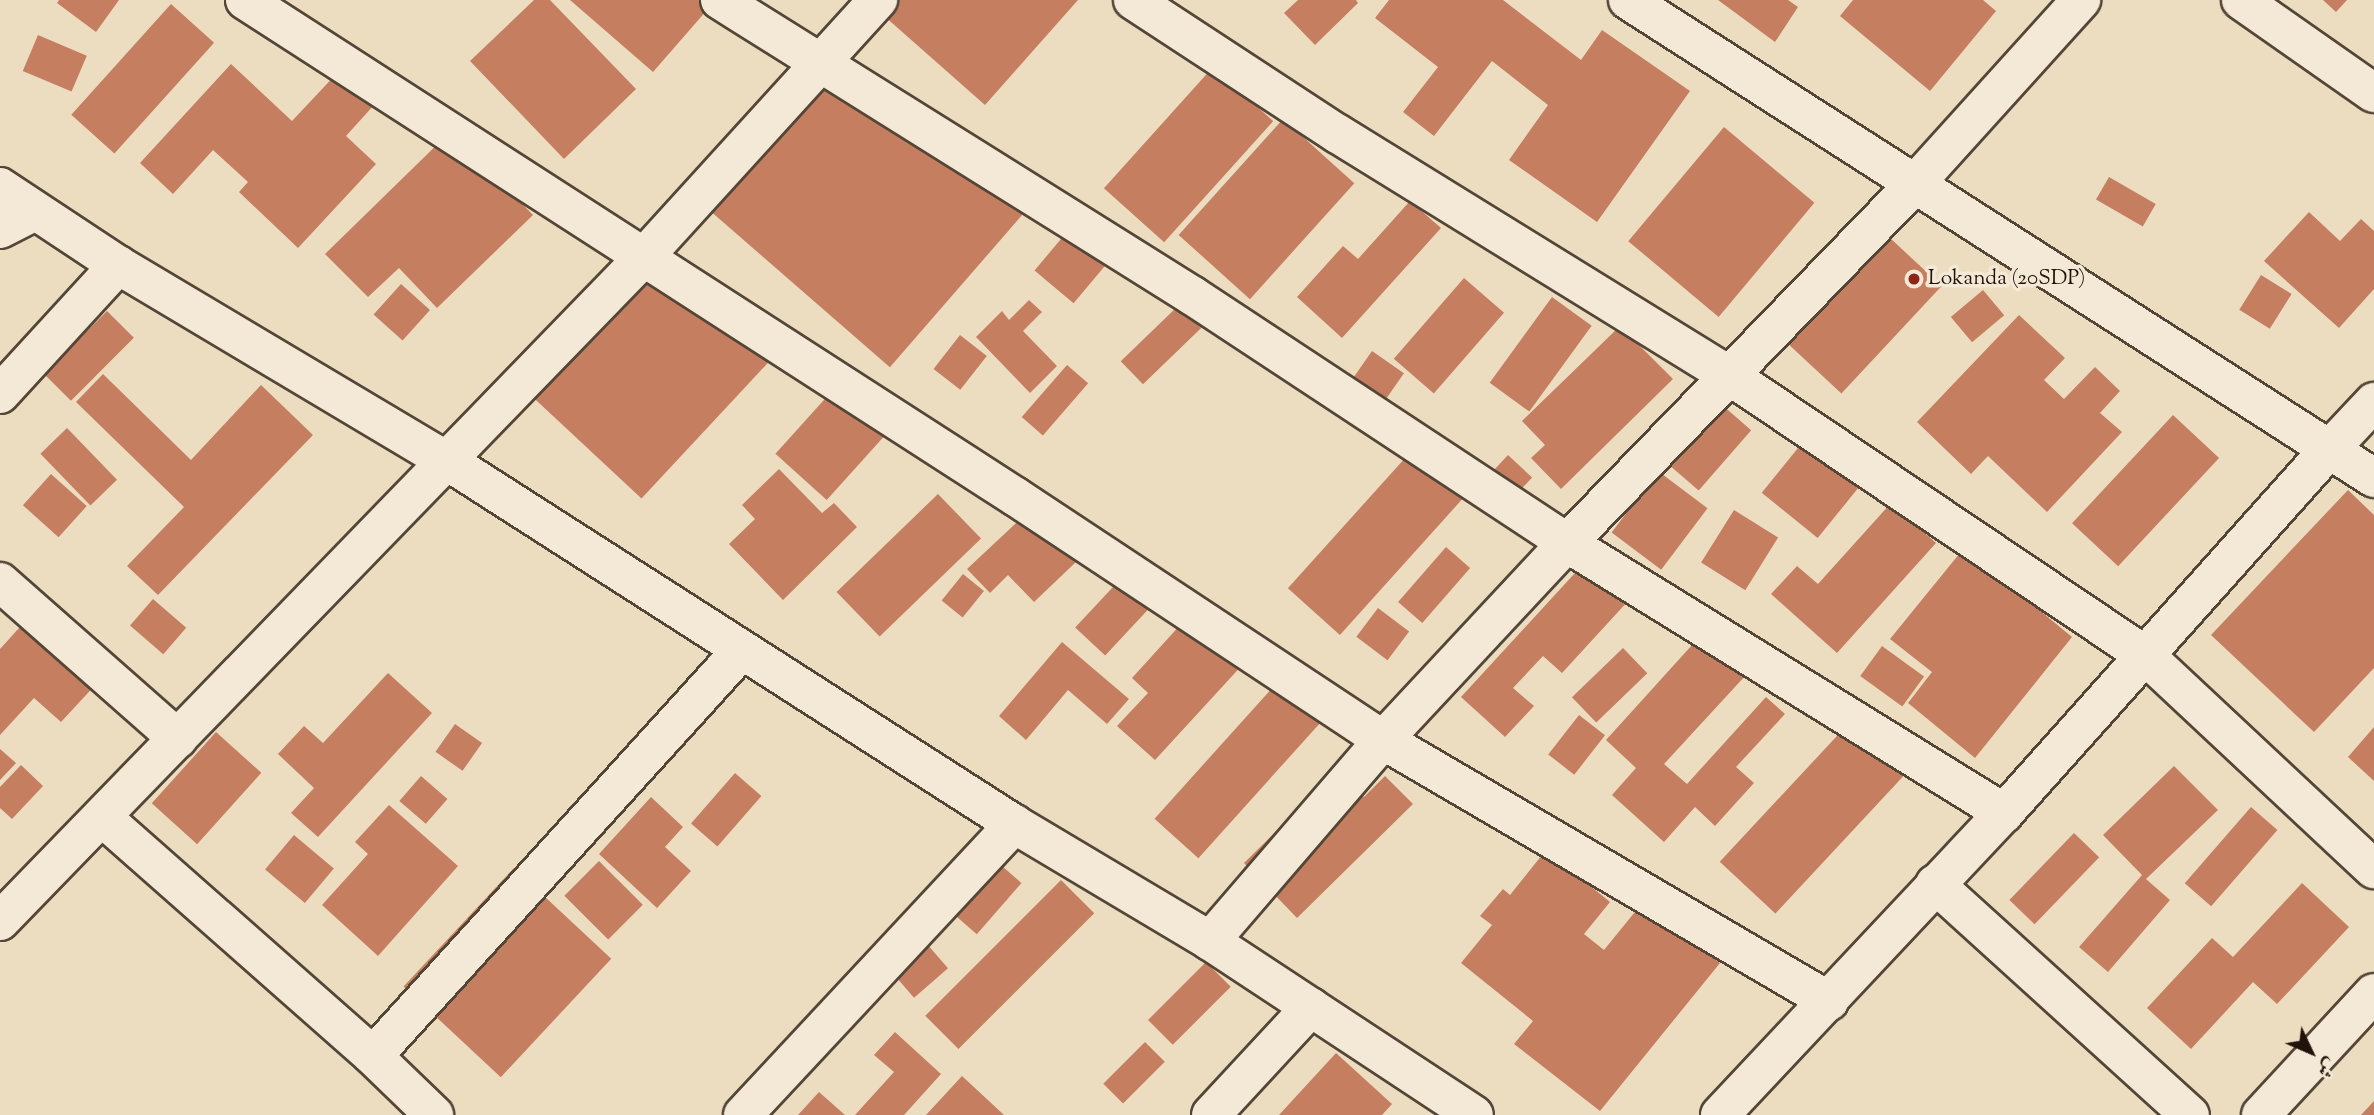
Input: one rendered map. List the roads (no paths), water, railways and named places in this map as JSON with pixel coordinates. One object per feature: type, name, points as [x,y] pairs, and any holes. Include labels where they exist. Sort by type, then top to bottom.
[{"type":"street","points":[[244,0],[644,257],[1383,740],[1829,1001]]},
{"type":"street","points":[[720,0],[817,64],[1193,296],[1567,543],[2004,813]]},
{"type":"street","points":[[0,921],[449,462],[644,257],[878,0]]},
{"type":"street","points":[[1133,0],[1338,134],[1730,376],[2147,656],[2374,869]]},
{"type":"street","points":[[1628,0],[1913,186],[2374,478]]},
{"type":"street","points":[[1210,941],[1383,740],[1567,543],[1913,186],[2081,0]]},
{"type":"street","points":[[2241,0],[2374,93]]},
{"type":"street","points":[[0,187],[118,265],[449,462],[1014,824],[1210,941],[1474,1115]]},
{"type":"street","points":[[0,229],[35,211]]},
{"type":"street","points":[[0,394],[118,265]]},
{"type":"street","points":[[1729,1112],[1935,884],[2004,813],[2147,656],[2374,402]]},
{"type":"street","points":[[0,582],[178,739]]},
{"type":"street","points":[[373,1056],[741,651]]},
{"type":"street","points":[[102,817],[373,1056],[433,1115]]},
{"type":"street","points":[[743,1115],[1014,824]]},
{"type":"street","points":[[1935,884],[2190,1115]]},
{"type":"street","points":[[2261,1115],[2374,993]]},
{"type":"street","points":[[1211,1115],[1311,1007]]},
{"type":"place","name":"Lokanda (20SDP)","points":[[1914,279]]}]
